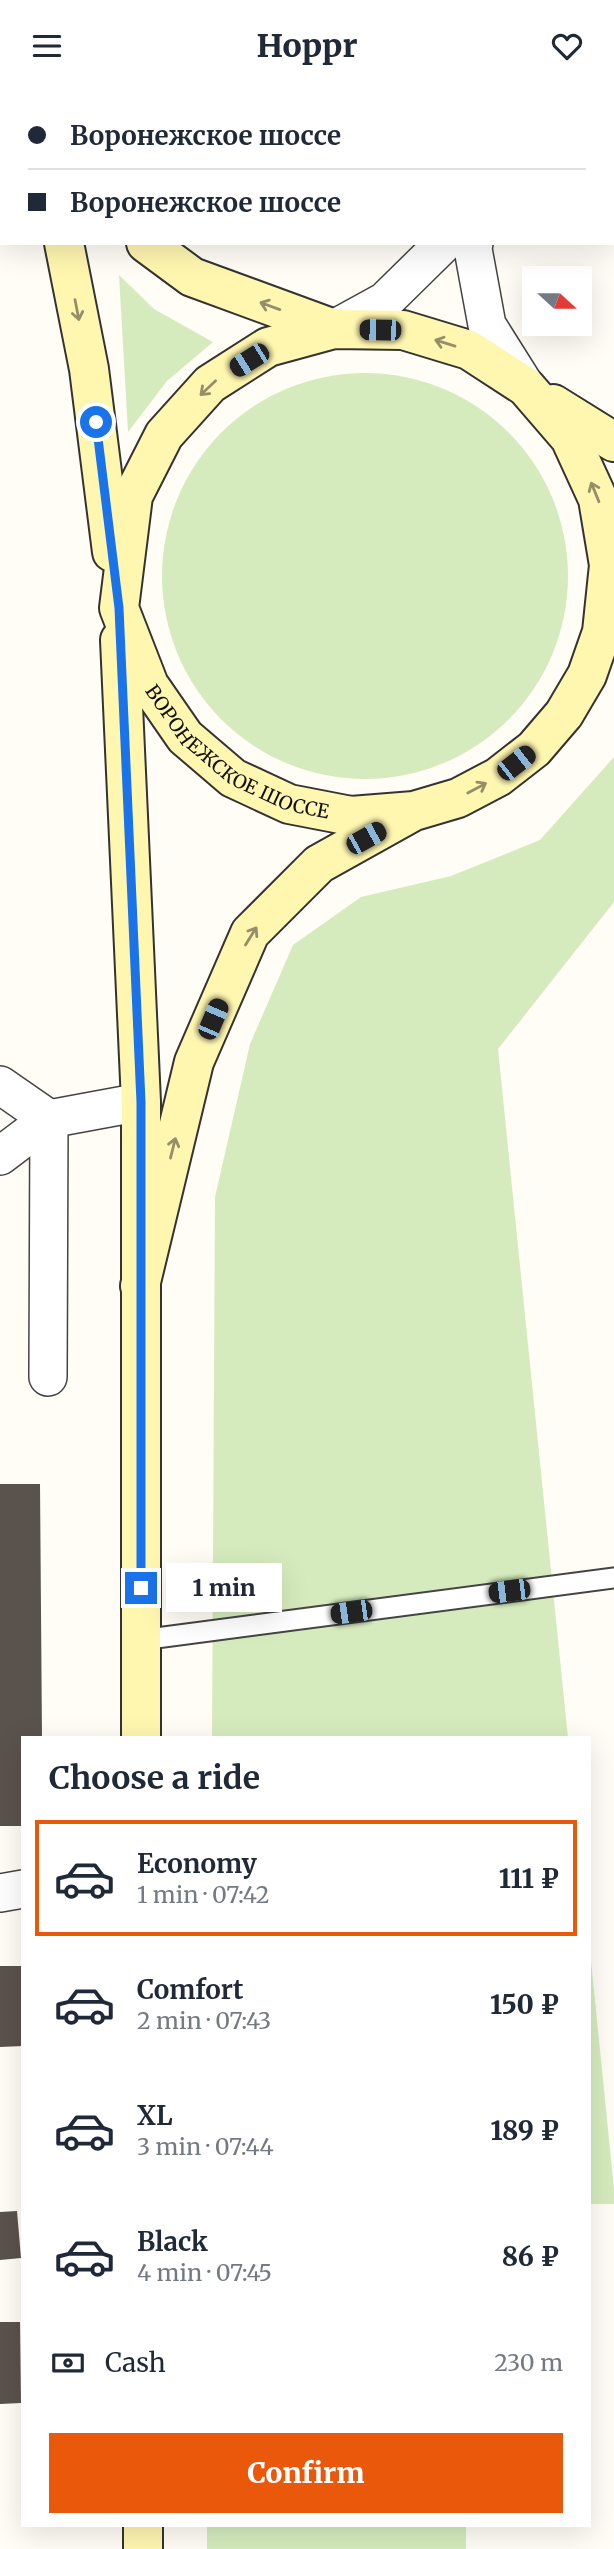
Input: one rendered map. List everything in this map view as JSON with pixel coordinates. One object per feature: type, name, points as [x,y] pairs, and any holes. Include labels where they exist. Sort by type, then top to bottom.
[{"type":"main road","name":"ВОРОНЕЖСКОЕ ШОССЕ","points":[[64,245],[89,369],[119,608],[141,1102],[141,1736]]},
{"type":"main road","name":"ВОРОНЕЖСКОЕ ШОССЕ","points":[[149,245],[192,277],[334,329]]},
{"type":"main road","name":"ВОРОНЕЖСКОЕ ШОССЕ","points":[[334,329],[403,330],[469,350],[526,387],[570,438],[598,499],[609,565],[608,626],[587,675],[564,714],[534,749],[498,777],[457,798],[414,811],[351,816],[289,804],[233,778],[185,737],[149,685],[119,608],[133,496],[164,435],[210,384],[245,362],[268,348],[334,329]]},
{"type":"main road","points":[[526,387],[614,442]]},
{"type":"main road","name":"ВОРОНЕЖСКОЕ ШОССЕ","points":[[140,1286],[194,1062],[250,933],[319,865],[414,811]]},
{"type":"main road","points":[[143,2527],[143,2549]]},
{"type":"street","points":[[334,329],[385,301],[441,245]]},
{"type":"street","points":[[474,245],[487,324],[526,387]]},
{"type":"street","points":[[0,1085],[49,1119]]},
{"type":"street","points":[[0,1156],[49,1119],[141,1102]]},
{"type":"street","points":[[48,1377],[49,1119]]},
{"type":"street","points":[[0,1893],[21,1889]]},
{"type":"lane","points":[[141,1640],[614,1578]]},
{"type":"green space","points":[[119,275],[154,309],[213,342],[167,381],[128,432]]},
{"type":"green space","points":[[365,373],[405,377],[461,397],[494,419],[522,447],[544,480],[559,517],[568,576],[564,616],[544,672],[522,705],[494,733],[461,755],[424,770],[365,779],[325,775],[269,755],[236,733],[208,705],[186,672],[171,635],[162,576],[166,536],[186,480],[208,447],[236,419],[269,397],[306,382]]},
{"type":"green space","points":[[614,757],[614,902],[498,1049],[568,1736],[212,1736],[215,1197],[250,1044],[293,945],[361,897],[451,876],[540,840]]},
{"type":"green space","points":[[591,1961],[614,2189],[614,2204],[591,2204]]},
{"type":"green space","points":[[207,2527],[466,2527],[466,2549],[207,2549]]},
{"type":"building","points":[[0,1484],[40,1484],[42,1736],[21,1736],[21,1826],[0,1826]]},
{"type":"building","points":[[0,1966],[21,1966],[21,2046],[0,2047]]},
{"type":"building","points":[[17,2211],[21,2258],[0,2260],[0,2212]]},
{"type":"building","points":[[0,2322],[20,2322],[21,2403],[0,2404]]},
{"type":"route","points":[[96,422],[119,608],[141,1102],[141,1588]]}]
